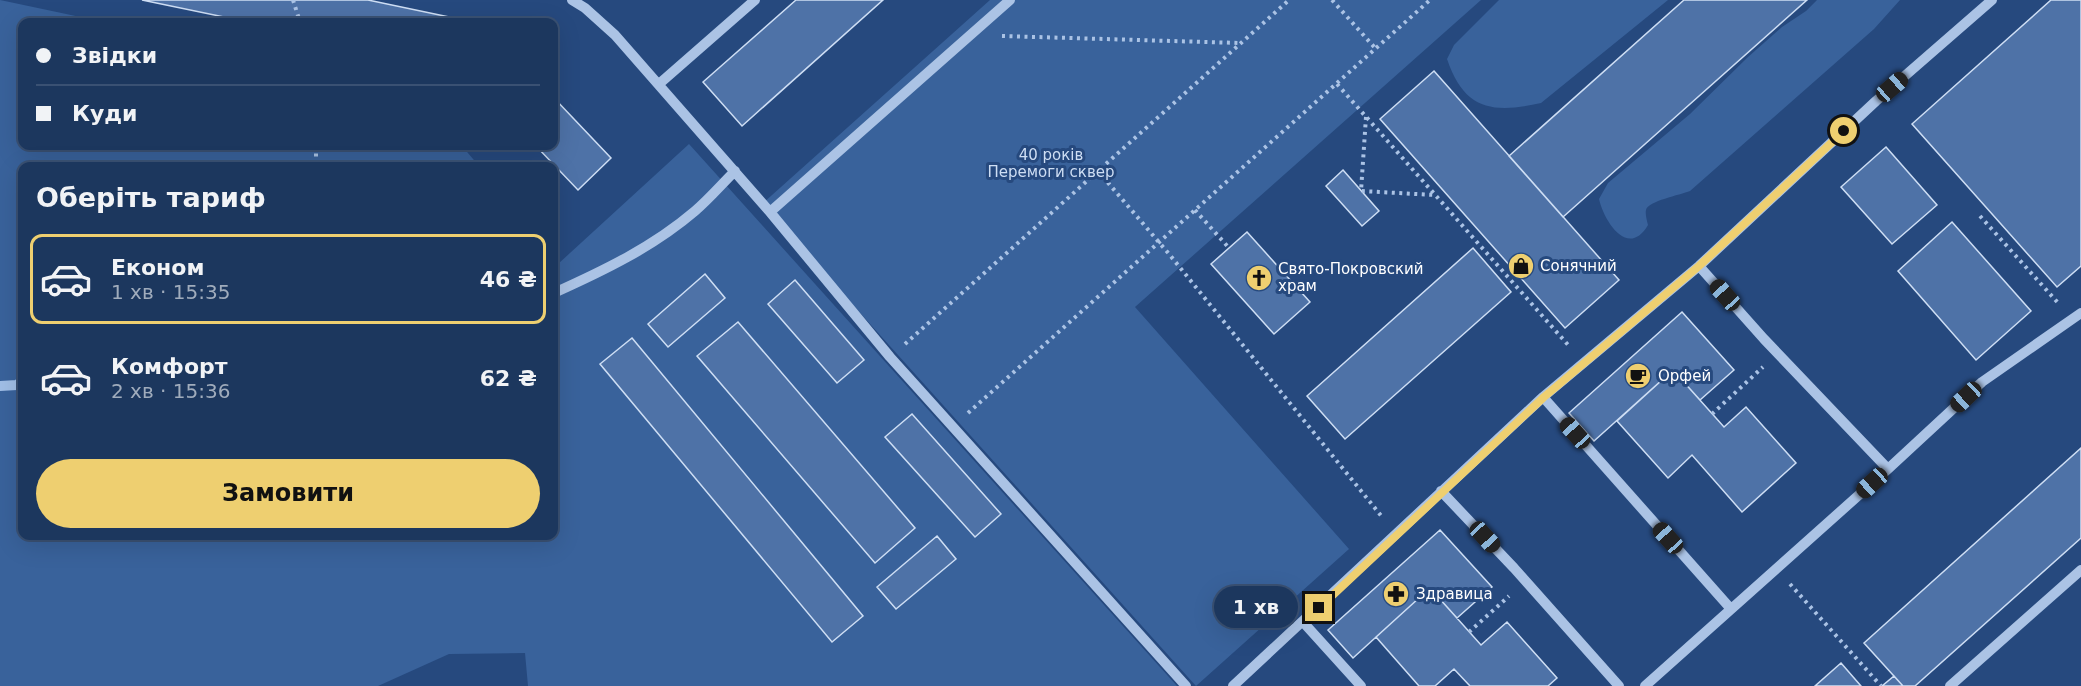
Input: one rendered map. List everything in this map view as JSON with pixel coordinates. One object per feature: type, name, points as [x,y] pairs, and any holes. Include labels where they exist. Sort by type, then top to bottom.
[{"type":"lane","points":[[572,0],[585,8],[615,35],[659,84],[770,212],[890,357],[1186,686]]},
{"type":"lane","points":[[770,212],[1010,0]]},
{"type":"lane","points":[[1233,686],[1544,397],[1699,266],[1876,101],[1992,0]]},
{"type":"lane","points":[[659,84],[752,1]]},
{"type":"lane","points":[[558,290],[611,267],[655,240],[694,211],[735,171]]},
{"type":"lane","points":[[1699,266],[1764,339],[1779,352],[1888,469]]},
{"type":"lane","points":[[1645,686],[1982,382],[2077,317]]},
{"type":"lane","points":[[1544,397],[1731,609]]},
{"type":"lane","points":[[1442,491],[1619,686]]},
{"type":"lane","points":[[1950,686],[2081,570]]},
{"type":"lane","points":[[1304,622],[1361,686]]},
{"type":"path","points":[[293,0],[299,18]]},
{"type":"path","points":[[890,357],[1289,0]]},
{"type":"path","points":[[1332,0],[1376,49]]},
{"type":"path","points":[[963,418],[1430,0]]},
{"type":"path","points":[[972,35],[1241,43]]},
{"type":"path","points":[[1337,84],[1584,363]]},
{"type":"path","points":[[1366,116],[1361,191],[1436,196]]},
{"type":"path","points":[[1098,171],[1159,242],[1397,536]]},
{"type":"path","points":[[1195,210],[1229,248]]},
{"type":"path","points":[[1980,216],[2077,317]]},
{"type":"path","points":[[1712,414],[1779,352]]},
{"type":"path","points":[[1776,568],[1881,686]]},
{"type":"path","points":[[1469,632],[1526,581]]},
{"type":"green space","points":[[0,0],[85,18],[18,18],[18,150],[465,150],[476,162],[18,162],[18,540],[558,540],[558,264],[689,144],[1177,686],[528,686],[525,653],[449,654],[378,686],[0,686]]},
{"type":"green space","name":"40 років Перемоги сквер","points":[[990,0],[1481,0],[1135,307],[1349,549],[1196,686],[762,204]]},
{"type":"green space","points":[[1499,0],[1668,0],[1541,103],[1508,108],[1482,104],[1472,98],[1462,89],[1447,59],[1454,45]]},
{"type":"green space","points":[[1817,0],[1900,0],[1874,29],[1690,191],[1658,201],[1648,207],[1646,213],[1648,225],[1640,235],[1625,238],[1618,233],[1611,226],[1599,199],[1608,183],[1690,114],[1782,27],[1806,11]]},
{"type":"building","points":[[142,0],[368,0],[454,18],[229,18]]},
{"type":"building","points":[[796,0],[883,0],[742,126],[703,82]]},
{"type":"building","points":[[1684,0],[1807,0],[1563,217],[1509,156]]},
{"type":"building","points":[[2051,0],[2081,0],[2081,266],[2057,287],[1912,124]]},
{"type":"building","points":[[1434,71],[1619,280],[1565,328],[1380,119]]},
{"type":"building","points":[[558,102],[611,158],[578,190],[558,169],[558,162],[551,162],[540,150],[558,150]]},
{"type":"building","points":[[1886,147],[1937,205],[1892,244],[1841,187]]},
{"type":"building","points":[[1343,170],[1379,211],[1362,226],[1326,186]]},
{"type":"building","points":[[1952,222],[2031,311],[1976,360],[1898,271]]},
{"type":"building","points":[[1247,232],[1310,302],[1274,334],[1211,264]]},
{"type":"building","points":[[1473,248],[1511,292],[1345,439],[1307,396]]},
{"type":"building","points":[[705,274],[725,298],[668,347],[648,324]]},
{"type":"building","points":[[795,280],[864,360],[837,383],[768,304]]},
{"type":"building","points":[[1682,312],[1734,370],[1700,400],[1673,370],[1594,441],[1569,413]]},
{"type":"building","points":[[738,322],[915,528],[875,563],[697,356]]},
{"type":"building","points":[[632,338],[863,616],[832,642],[600,364]]},
{"type":"building","points":[[1673,370],[1724,427],[1746,407],[1796,463],[1742,512],[1692,455],[1668,478],[1617,421]]},
{"type":"building","points":[[912,414],[1001,514],[975,537],[885,437]]},
{"type":"building","points":[[2081,448],[2081,538],[1915,686],[1903,686],[1864,643]]},
{"type":"building","points":[[1440,530],[1492,587],[1457,618],[1430,588],[1353,658],[1328,630]]},
{"type":"building","points":[[937,536],[956,559],[896,609],[877,587]]},
{"type":"building","points":[[1430,588],[1481,645],[1507,622],[1557,678],[1548,686],[1470,686],[1454,669],[1435,686],[1419,686],[1376,637]]},
{"type":"building","points":[[1841,663],[1861,686],[1815,686]]},
{"type":"building","points":[[1894,676],[1903,686],[1882,686]]},
{"type":"waterway","points":[[0,386],[18,384]]},
{"type":"place","name":"Сонячний","points":[[1521,266]]},
{"type":"place","name":"Свято-Покровский храм","points":[[1259,278]]},
{"type":"place","name":"Орфей","points":[[1638,376]]},
{"type":"place","name":"Здравица","points":[[1396,594]]},
{"type":"route","points":[[1319,608],[1544,397],[1699,266],[1844,131]]}]
